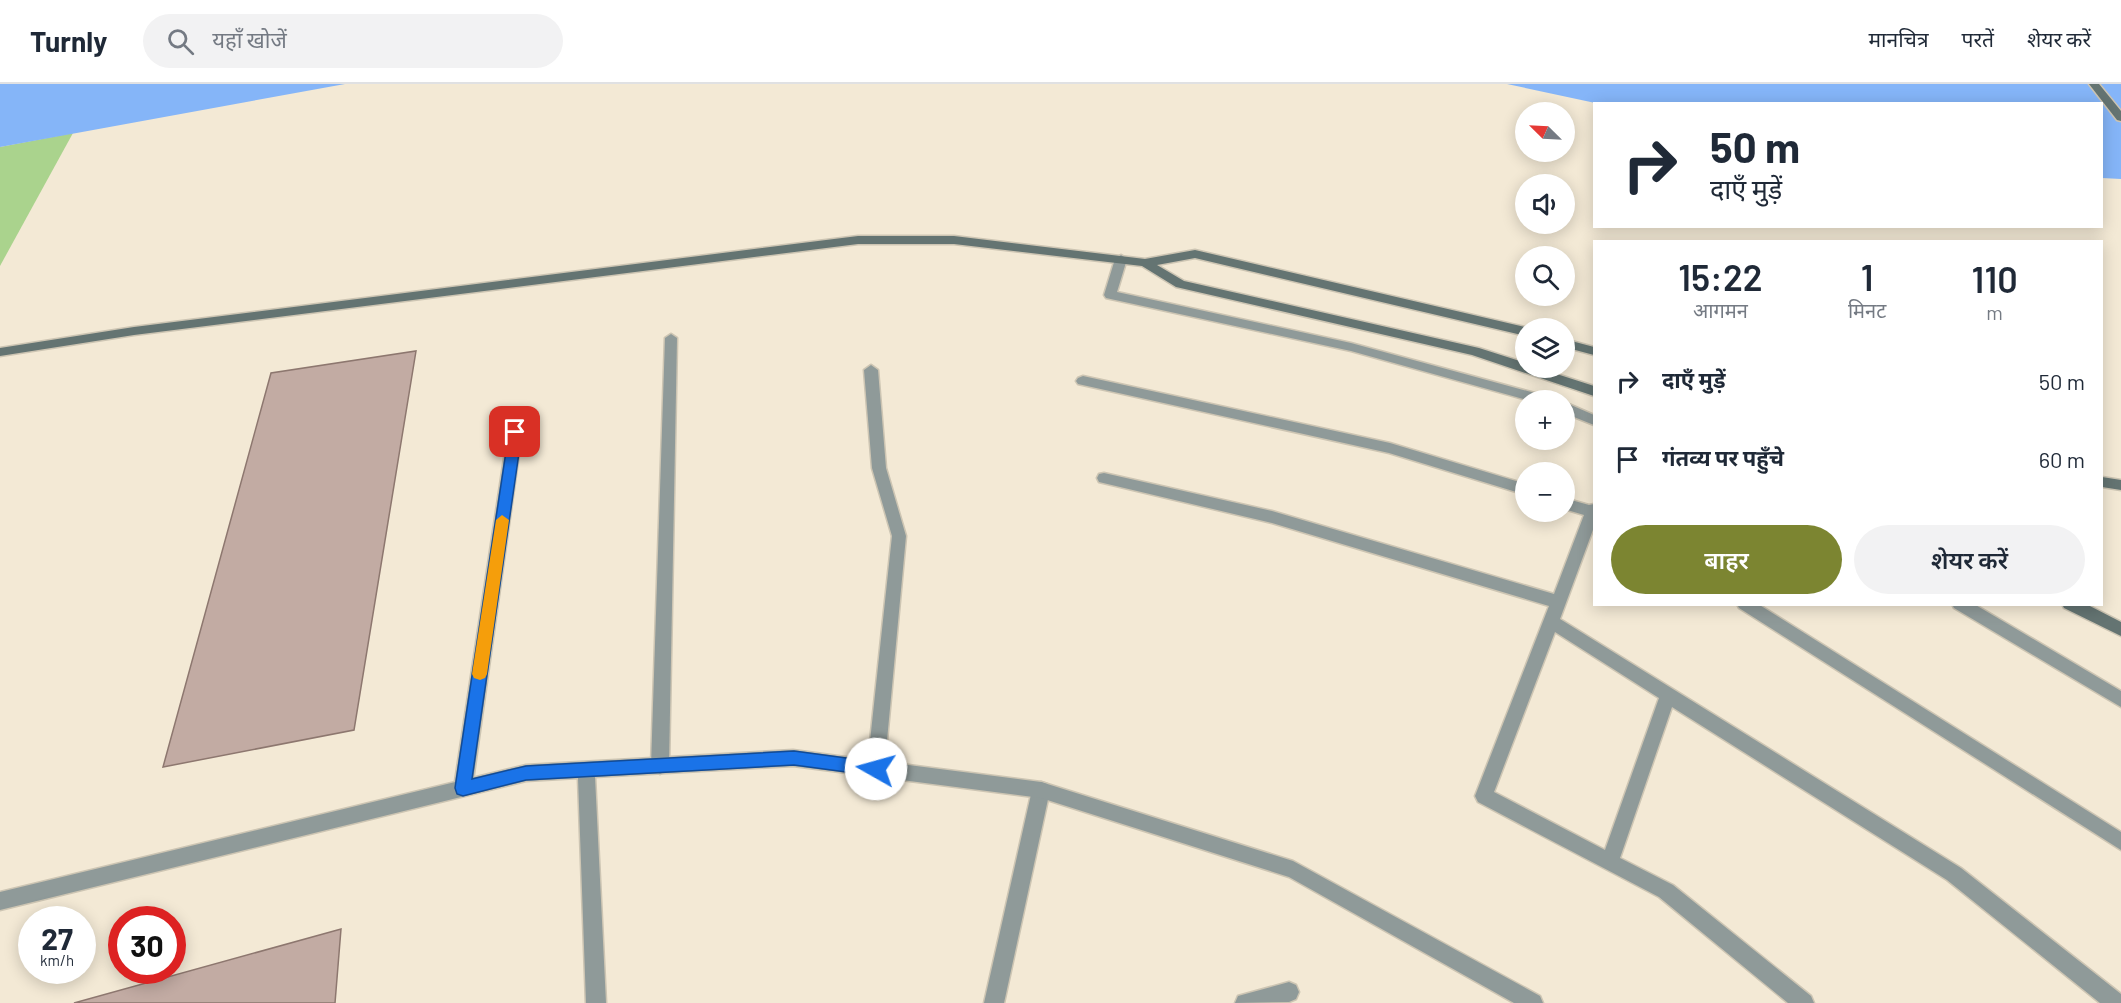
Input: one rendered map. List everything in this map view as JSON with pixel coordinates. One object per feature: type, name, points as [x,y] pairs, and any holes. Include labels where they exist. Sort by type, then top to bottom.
[{"type":"main road","points":[[2094,84],[2121,118]]},
{"type":"main road","points":[[0,352],[134,331],[858,240],[954,240],[1145,263],[1195,254],[1515,329]]},
{"type":"main road","points":[[1145,263],[1180,284],[1474,351],[1593,391]]},
{"type":"main road","points":[[1575,346],[1593,351]]},
{"type":"main road","points":[[2103,482],[2121,485]]},
{"type":"main road","points":[[2074,606],[2121,629]]},
{"type":"street","points":[[1121,259],[1110,295],[1351,347],[1515,393]]},
{"type":"street","points":[[660,766],[670,338]]},
{"type":"street","points":[[871,370],[879,468],[899,536],[876,769]]},
{"type":"street","points":[[1083,381],[1390,448],[1515,487]]},
{"type":"street","points":[[1575,412],[1593,420]]},
{"type":"street","points":[[463,788],[515,432]]},
{"type":"street","points":[[1104,478],[1272,517],[1558,602]]},
{"type":"street","points":[[1575,506],[1593,511]]},
{"type":"street","points":[[1591,529],[1558,602],[1485,796],[1666,891],[1804,1003]]},
{"type":"street","points":[[1748,606],[2121,842]]},
{"type":"street","points":[[1963,606],[2121,700]]},
{"type":"street","points":[[1551,622],[1954,874],[2116,1003]]},
{"type":"street","points":[[1610,861],[1668,695]]},
{"type":"street","points":[[0,901],[526,773],[794,758],[1041,790],[1293,870],[1533,1003]]},
{"type":"street","points":[[586,769],[596,1003]]},
{"type":"street","points":[[994,1003],[1041,790]]},
{"type":"street","points":[[1245,1003],[1288,992]]},
{"type":"green space","points":[[73,133],[0,266],[0,147]]},
{"type":"water","points":[[0,84],[345,84],[0,147]]},
{"type":"water","points":[[1507,84],[2121,84],[2121,179],[2103,178],[2103,102],[1593,102]]},
{"type":"building","points":[[416,351],[354,730],[163,767],[271,373]]},
{"type":"building","points":[[341,929],[335,1003],[74,1003],[143,984],[186,984],[186,972]]},
{"type":"slow traffic","points":[[480,674],[502,520]]},
{"type":"route","points":[[515,432],[463,788],[526,773],[794,758],[876,769]]}]
